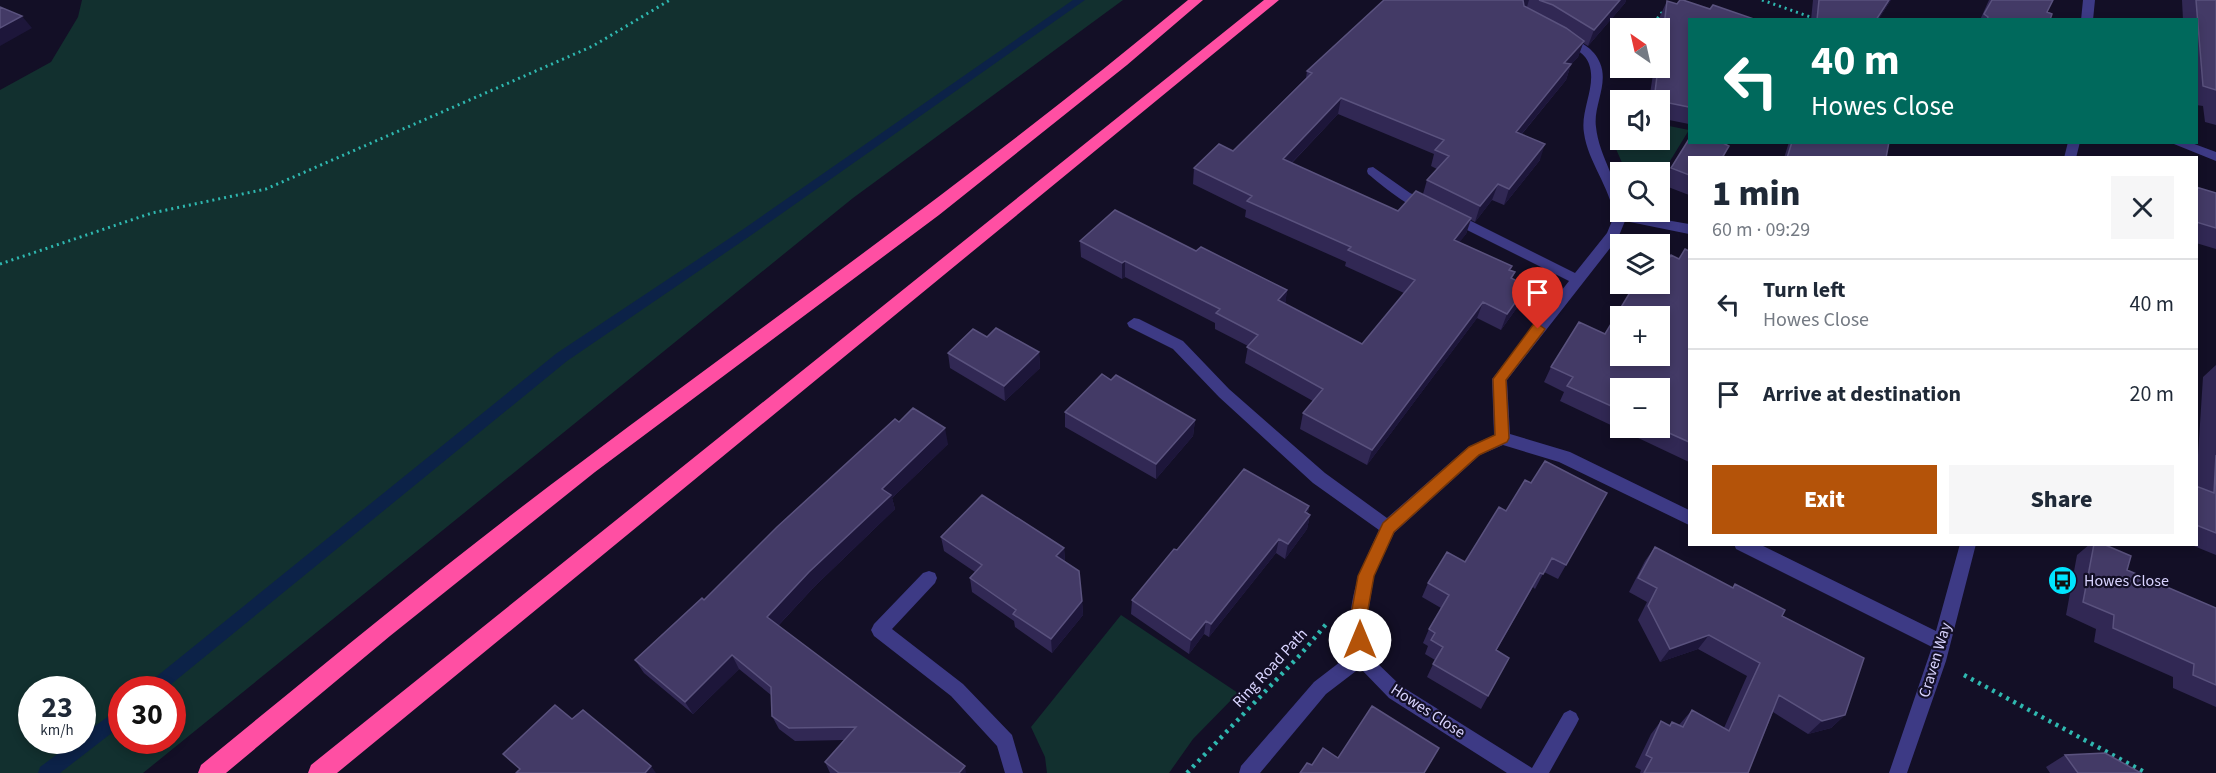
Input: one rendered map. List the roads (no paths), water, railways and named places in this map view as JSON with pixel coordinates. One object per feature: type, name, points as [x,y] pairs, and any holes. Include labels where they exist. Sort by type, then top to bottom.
[{"type":"highway","points":[[209,773],[383,629],[588,467],[933,212],[1122,62],[1196,0]]},
{"type":"highway","points":[[319,773],[1272,0]]},
{"type":"street","points":[[2087,18],[2089,0]]},
{"type":"street","points":[[1553,33],[1582,48],[1592,57],[1597,69],[1589,124],[1598,160],[1610,185]]},
{"type":"street","points":[[2180,144],[2216,157]]},
{"type":"street","points":[[1373,171],[1405,196],[1576,279]]},
{"type":"street","points":[[1617,222],[1613,235],[1499,379],[1502,438],[1564,457],[1688,518]]},
{"type":"street","points":[[1659,222],[1688,229]]},
{"type":"street","points":[[1134,324],[1178,345],[1224,393],[1318,478],[1389,528]]},
{"type":"street","name":"Howes Close","points":[[1502,438],[1474,451],[1389,528],[1366,576],[1357,626],[1368,667],[1395,692],[1524,773]]},
{"type":"street","points":[[1746,546],[1942,643]]},
{"type":"street","name":"Craven Way","points":[[1898,773],[1937,661],[1967,546]]},
{"type":"street","points":[[929,578],[880,630],[957,690],[1005,741],[1014,773]]},
{"type":"street","points":[[1248,773],[1320,688],[1363,655]]},
{"type":"street","points":[[1539,773],[1570,719]]},
{"type":"waterway","points":[[169,676],[562,357],[746,233],[1080,0]]},
{"type":"waterway","points":[[46,773],[108,726]]},
{"type":"place","name":"Howes Close","points":[[2063,581]]}]
